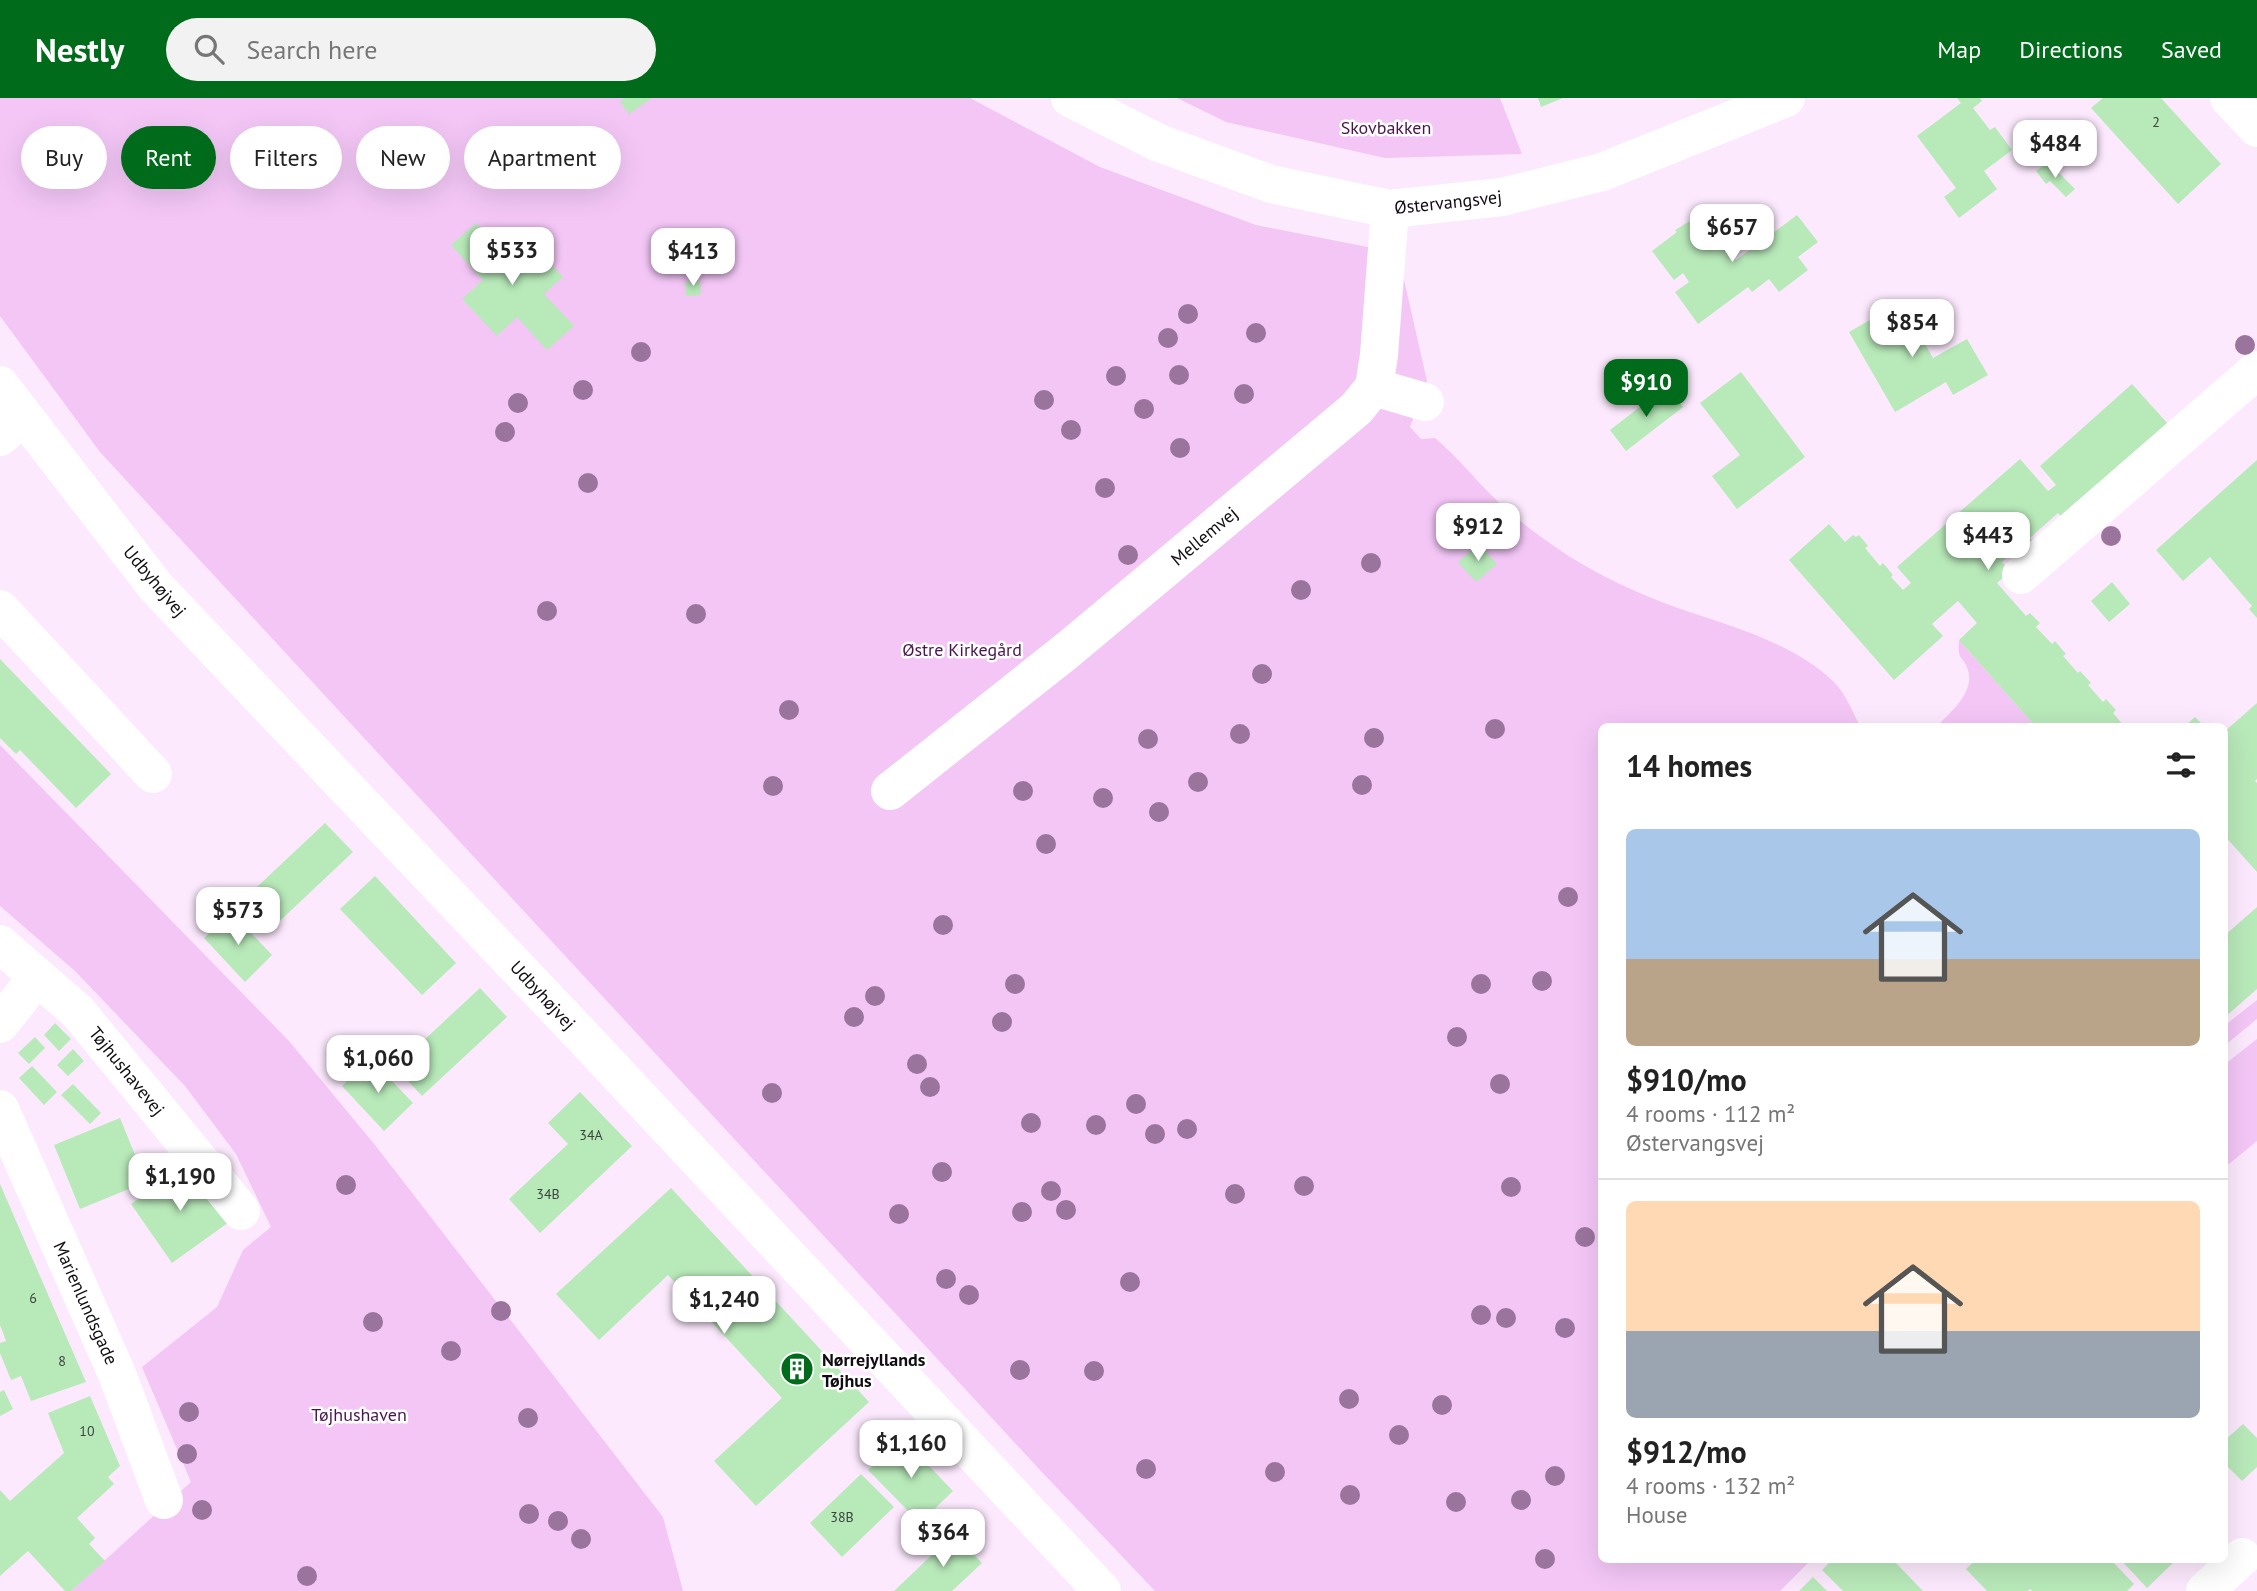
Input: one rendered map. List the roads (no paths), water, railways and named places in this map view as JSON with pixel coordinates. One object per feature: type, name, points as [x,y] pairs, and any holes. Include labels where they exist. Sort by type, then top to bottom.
[{"type":"street","name":"Østervangsvej","points":[[1070,98],[1159,143],[1271,184],[1390,209],[1502,197],[1602,172],[1781,99]]},
{"type":"street","points":[[2229,98],[2257,128]]},
{"type":"street","points":[[1390,209],[1379,355],[1374,387],[1425,402]]},
{"type":"street","points":[[2021,575],[2257,370]]},
{"type":"street","name":"Udbyhøjvej","points":[[0,385],[12,427],[156,587],[614,1069],[1102,1591]]},
{"type":"street","name":"Mellemvej","points":[[890,791],[1069,649],[1356,409],[1374,387]]},
{"type":"street","points":[[0,609],[153,774]]},
{"type":"street","name":"Tøjhushavevej","points":[[0,944],[78,1012],[241,1211]]},
{"type":"street","points":[[0,1024],[37,977]]},
{"type":"street","name":"Marienlundsgade","points":[[0,1109],[117,1374],[164,1500]]},
{"type":"street","points":[[2205,1591],[2242,1557]]},
{"type":"place","name":"Nørrejyllands Tøjhus","points":[[797,1369]]},
{"type":"park label","name":"Skovbakken","points":[[1386,127]]},
{"type":"park label","name":"Østre Kirkegård","points":[[962,649]]},
{"type":"park label","name":"Tøjhushaven","points":[[359,1414]]}]
